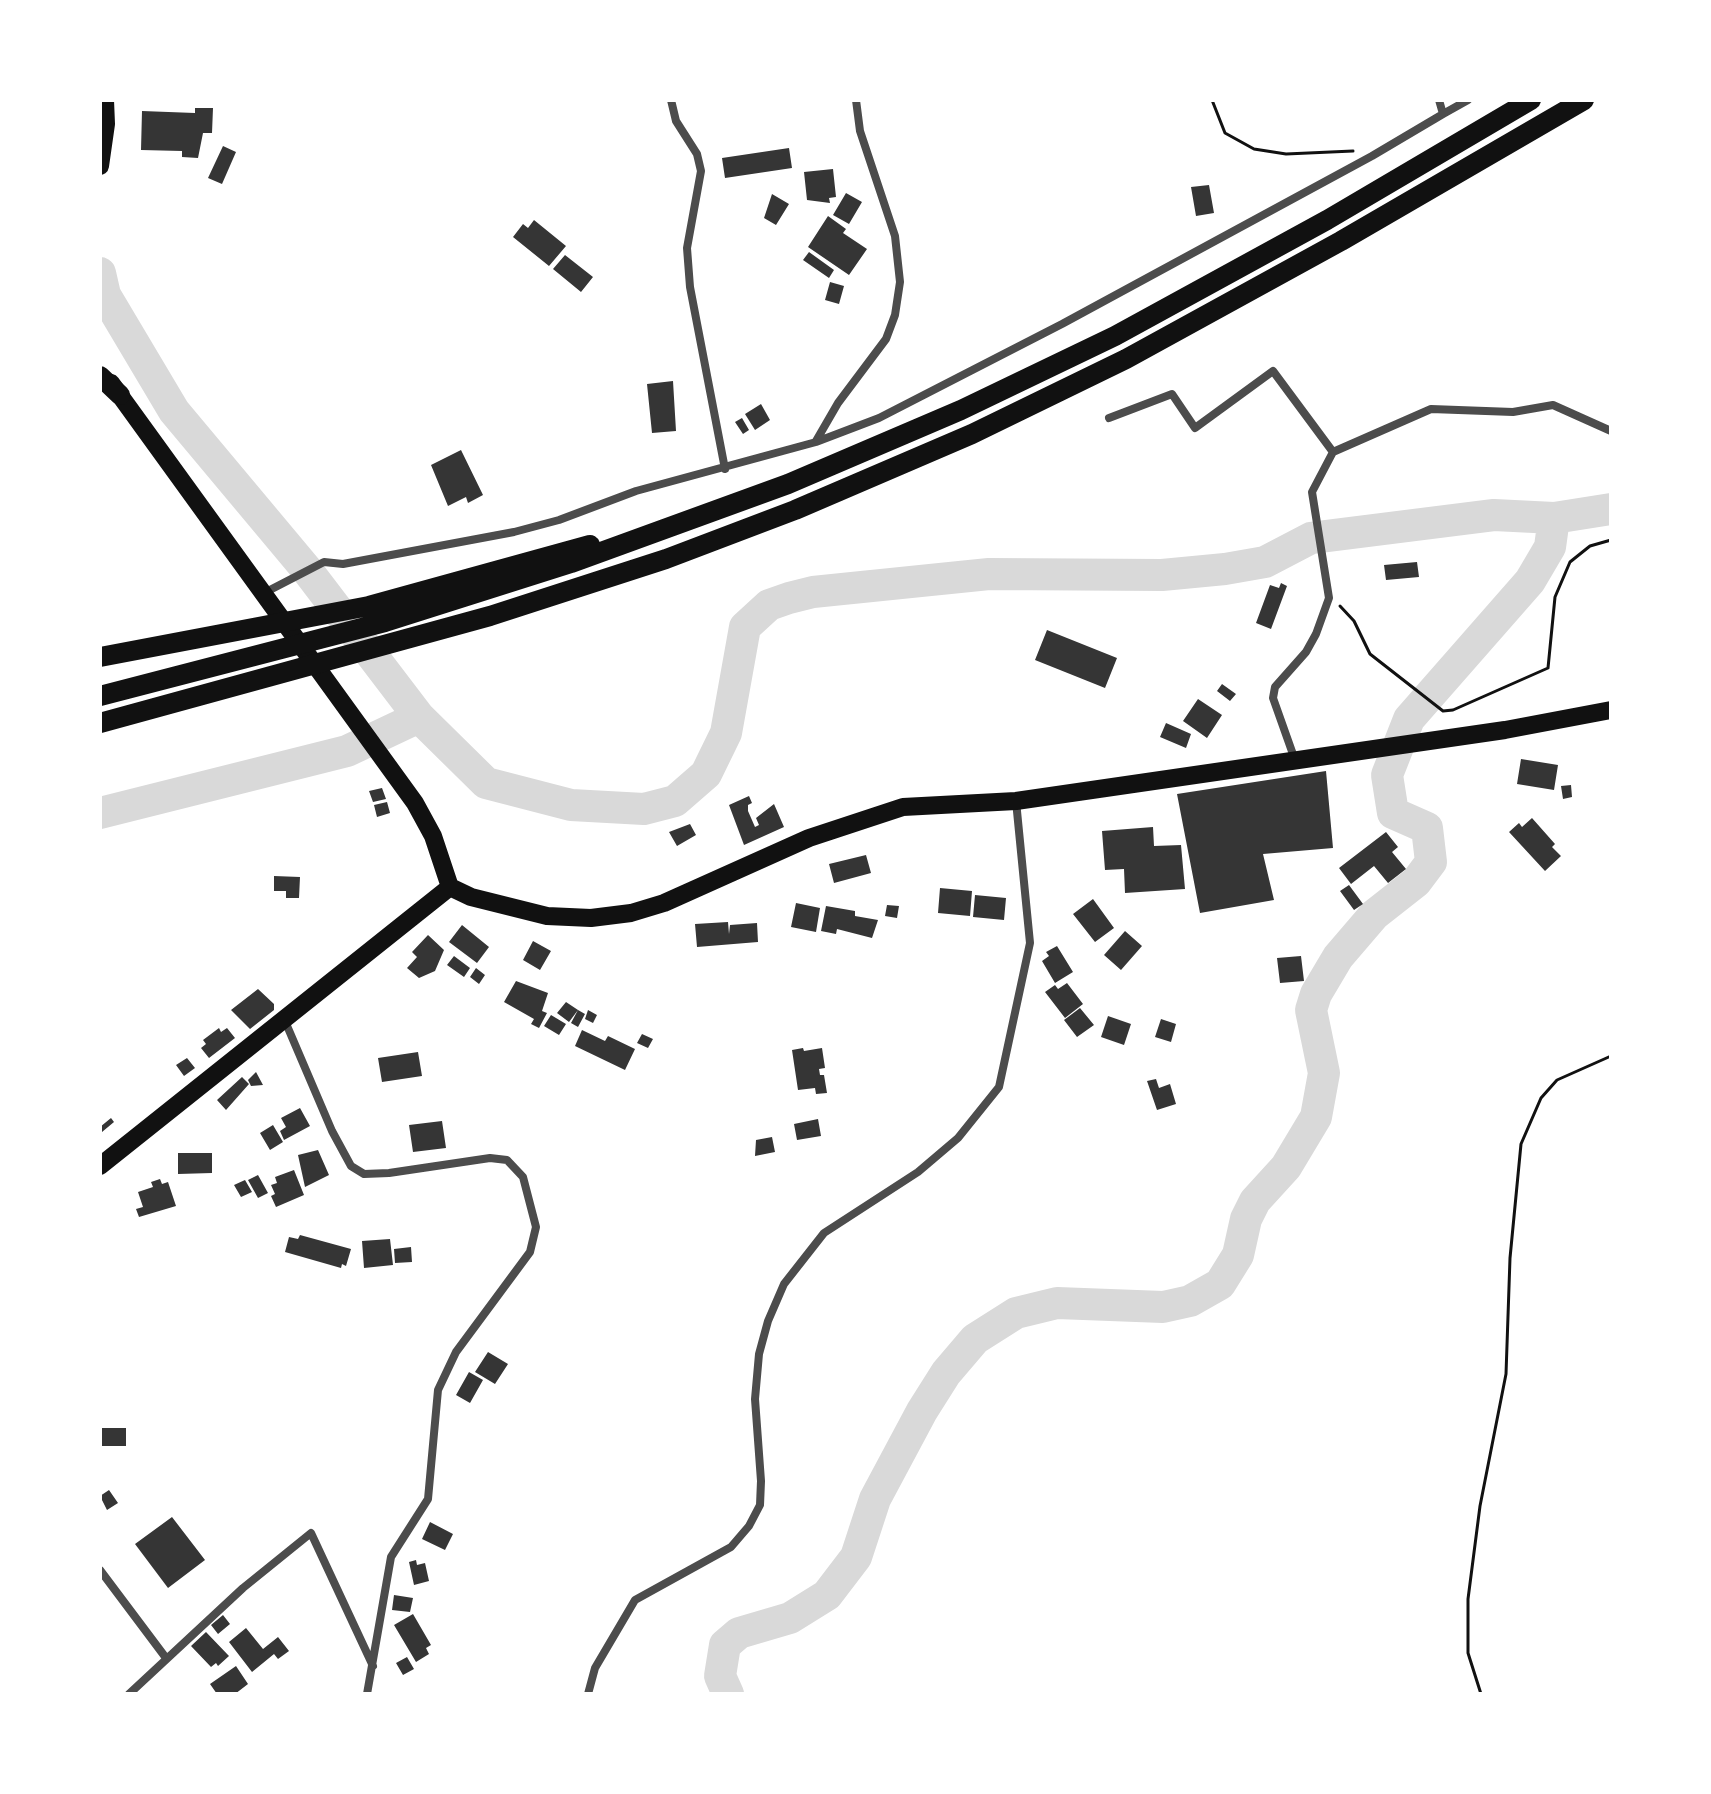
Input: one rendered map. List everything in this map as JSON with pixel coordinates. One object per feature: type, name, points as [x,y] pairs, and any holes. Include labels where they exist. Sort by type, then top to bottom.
[{"type":"highway","points":[[100,696],[385,622],[669,529],[788,484],[961,410],[1115,336],[1327,220],[1531,100]]},
{"type":"highway","points":[[100,723],[400,643],[666,559],[795,510],[972,434],[1126,359],[1341,241],[1584,100]]},
{"type":"highway","points":[[100,376],[120,395]]},
{"type":"highway","points":[[100,657],[369,606],[565,550],[669,529]]},
{"type":"main road","points":[[100,166],[106,124],[105,100]]},
{"type":"main road","points":[[100,368],[393,770],[433,836],[450,887],[471,897],[547,916],[591,918],[631,913],[664,903],[809,838],[874,815],[937,803],[1016,801],[1415,743],[1611,710]]},
{"type":"main road","points":[[100,1166],[450,887]]},
{"type":"street","points":[[671,100],[676,121],[697,154],[701,171],[687,248],[690,287],[725,469]]},
{"type":"street","points":[[816,442],[838,403],[886,339],[895,315],[900,282],[895,236],[860,131],[856,100]]},
{"type":"street","points":[[1439,100],[1443,114]]},
{"type":"street","points":[[263,594],[324,562],[343,564],[514,532],[559,520],[636,491],[816,442],[912,402],[1372,156],[1468,100]]},
{"type":"street","points":[[1109,418],[1172,394],[1195,428],[1273,371],[1333,452]]},
{"type":"street","points":[[1295,761],[1273,698],[1275,687],[1306,652],[1329,598],[1319,518],[1312,492],[1333,452],[1431,409],[1513,412],[1553,405],[1611,431]]},
{"type":"street","points":[[588,1694],[595,1668],[635,1600],[731,1547],[749,1526],[760,1505],[755,1399],[759,1354],[768,1321],[784,1284],[824,1233],[918,1172],[958,1138],[999,1087],[1030,943],[1016,801]]},
{"type":"street","points":[[285,1021],[332,1131],[351,1166],[364,1174],[490,1158],[507,1160],[523,1177],[536,1227],[530,1252],[456,1352],[438,1390],[428,1499],[391,1557],[367,1694]]},
{"type":"street","points":[[129,1694],[243,1588],[311,1533],[373,1667]]},
{"type":"street","points":[[100,1570],[166,1658]]},
{"type":"path","points":[[1212,100],[1225,133],[1254,149],[1286,154],[1346,149],[1372,156]]},
{"type":"path","points":[[1329,598],[1354,621],[1370,654],[1443,711],[1453,710],[1548,668],[1555,597],[1570,562],[1590,546],[1611,540]]},
{"type":"path","points":[[1481,1694],[1468,1653],[1468,1599],[1480,1506],[1506,1374],[1510,1258],[1521,1144],[1541,1098],[1557,1080],[1611,1056]]},
{"type":"building","points":[[195,108],[213,108],[212,133],[203,133],[198,158],[182,157],[182,151],[141,150],[142,111],[195,113]]},
{"type":"building","points":[[223,146],[236,152],[222,184],[208,178]]},
{"type":"building","points":[[789,148],[792,168],[725,178],[722,158]]},
{"type":"building","points":[[833,169],[836,197],[829,198],[830,203],[807,200],[804,172]]},
{"type":"building","points":[[1209,185],[1214,213],[1196,216],[1191,187]]},
{"type":"building","points":[[846,193],[862,202],[849,224],[833,215]]},
{"type":"building","points":[[772,194],[789,204],[776,225],[764,218]]},
{"type":"building","points":[[828,216],[846,229],[843,233],[867,249],[849,275],[808,247]]},
{"type":"building","points":[[534,220],[566,246],[549,266],[513,237],[523,224],[528,228]]},
{"type":"building","points":[[809,252],[834,270],[829,278],[803,260]]},
{"type":"building","points":[[565,255],[593,277],[581,292],[553,269]]},
{"type":"building","points":[[830,282],[844,286],[839,304],[825,300]]},
{"type":"building","points":[[673,381],[676,431],[652,433],[647,384]]},
{"type":"building","points":[[761,404],[770,420],[755,430],[745,414]]},
{"type":"building","points":[[742,418],[749,430],[743,434],[735,422]]},
{"type":"building","points":[[461,450],[483,495],[468,503],[466,497],[448,506],[431,465]]},
{"type":"building","points":[[1417,562],[1419,577],[1386,580],[1384,565]]},
{"type":"building","points":[[1281,583],[1287,586],[1271,629],[1256,623],[1270,585],[1279,588]]},
{"type":"building","points":[[1047,630],[1117,658],[1105,688],[1035,660]]},
{"type":"building","points":[[1222,684],[1236,694],[1230,701],[1217,691]]},
{"type":"building","points":[[1198,699],[1222,715],[1207,738],[1183,721]]},
{"type":"building","points":[[1166,723],[1191,734],[1186,748],[1160,737]]},
{"type":"building","points":[[1521,759],[1558,765],[1554,790],[1517,784]]},
{"type":"building","points":[[1326,771],[1333,848],[1263,854],[1274,900],[1200,913],[1177,794]]},
{"type":"building","points":[[1571,785],[1572,797],[1563,799],[1561,786]]},
{"type":"building","points":[[382,788],[386,799],[373,802],[369,791]]},
{"type":"building","points":[[749,796],[752,803],[748,805],[748,811],[755,827],[759,825],[756,818],[774,804],[784,827],[744,845],[729,805]]},
{"type":"building","points":[[387,802],[390,813],[377,817],[374,805]]},
{"type":"building","points":[[1532,818],[1555,844],[1552,847],[1561,856],[1545,871],[1509,832],[1519,823],[1522,827]]},
{"type":"building","points":[[690,824],[696,835],[677,846],[669,832]]},
{"type":"building","points":[[1153,827],[1154,846],[1181,845],[1185,889],[1125,893],[1124,869],[1105,870],[1102,831]]},
{"type":"building","points":[[1386,832],[1398,847],[1392,852],[1406,869],[1388,883],[1374,866],[1351,884],[1339,868]]},
{"type":"building","points":[[866,855],[871,873],[834,883],[829,864]]},
{"type":"building","points":[[274,876],[300,877],[299,898],[286,898],[286,891],[274,891]]},
{"type":"building","points":[[1349,885],[1363,904],[1354,910],[1340,891]]},
{"type":"building","points":[[940,888],[972,891],[970,916],[938,913]]},
{"type":"building","points":[[975,895],[1006,898],[1004,920],[973,917]]},
{"type":"building","points":[[1093,899],[1114,928],[1095,942],[1073,914]]},
{"type":"building","points":[[796,903],[820,908],[816,932],[791,927]]},
{"type":"building","points":[[887,905],[899,906],[897,918],[885,916]]},
{"type":"building","points":[[826,906],[855,911],[855,916],[878,920],[872,938],[837,929],[836,934],[821,931]]},
{"type":"building","points":[[728,922],[729,934],[730,925],[757,923],[758,942],[697,947],[695,924]]},
{"type":"building","points":[[462,925],[489,947],[477,963],[449,942]]},
{"type":"building","points":[[1125,931],[1142,946],[1121,970],[1104,955]]},
{"type":"building","points":[[428,935],[444,950],[435,971],[419,978],[407,968],[417,957],[412,952]]},
{"type":"building","points":[[533,941],[551,951],[540,970],[523,960]]},
{"type":"building","points":[[1057,946],[1073,972],[1055,983],[1042,961],[1049,956],[1046,952]]},
{"type":"building","points":[[454,956],[470,968],[464,977],[447,965]]},
{"type":"building","points":[[1301,956],[1304,981],[1280,983],[1277,958]]},
{"type":"building","points":[[476,968],[485,975],[479,984],[470,977]]},
{"type":"building","points":[[516,981],[548,993],[542,1011],[547,1013],[539,1028],[531,1024],[534,1019],[504,1002]]},
{"type":"building","points":[[1067,983],[1083,1004],[1065,1018],[1045,992],[1055,985],[1058,989]]},
{"type":"building","points":[[258,989],[274,1004],[274,1010],[250,1029],[231,1010]]},
{"type":"building","points":[[566,1002],[578,1010],[569,1022],[557,1013]]},
{"type":"building","points":[[1080,1008],[1094,1025],[1077,1037],[1064,1020]]},
{"type":"building","points":[[578,1010],[585,1014],[578,1027],[571,1023]]},
{"type":"building","points":[[588,1010],[597,1015],[593,1023],[585,1019]]},
{"type":"building","points":[[551,1015],[566,1024],[559,1035],[544,1026]]},
{"type":"building","points":[[1108,1016],[1131,1024],[1124,1045],[1101,1037]]},
{"type":"building","points":[[1161,1019],[1176,1024],[1171,1042],[1155,1037]]},
{"type":"building","points":[[219,1028],[221,1032],[227,1028],[235,1038],[209,1058],[201,1048],[206,1044],[203,1040]]},
{"type":"building","points":[[582,1030],[605,1041],[608,1036],[635,1049],[625,1070],[575,1046]]},
{"type":"building","points":[[642,1034],[653,1039],[648,1048],[637,1043]]},
{"type":"building","points":[[803,1048],[804,1051],[822,1048],[825,1068],[819,1069],[820,1075],[824,1075],[827,1093],[816,1094],[815,1088],[798,1090],[792,1050]]},
{"type":"building","points":[[418,1052],[422,1076],[382,1082],[378,1058]]},
{"type":"building","points":[[187,1058],[195,1068],[184,1076],[176,1065]]},
{"type":"building","points":[[256,1072],[263,1085],[251,1086],[248,1080]]},
{"type":"building","points":[[242,1077],[249,1084],[226,1110],[217,1100]]},
{"type":"building","points":[[1156,1079],[1159,1088],[1170,1084],[1176,1104],[1157,1110],[1147,1081]]},
{"type":"building","points":[[300,1108],[310,1126],[284,1140],[280,1131],[286,1127],[281,1118]]},
{"type":"building","points":[[111,1118],[114,1122],[102,1132],[100,1127]]},
{"type":"building","points":[[818,1119],[821,1136],[797,1140],[794,1124]]},
{"type":"building","points":[[442,1121],[446,1148],[413,1152],[409,1125]]},
{"type":"building","points":[[273,1125],[283,1142],[270,1150],[260,1133]]},
{"type":"building","points":[[772,1137],[775,1152],[755,1156],[756,1140]]},
{"type":"building","points":[[318,1150],[329,1175],[305,1187],[298,1155]]},
{"type":"building","points":[[178,1153],[212,1153],[212,1173],[178,1174]]},
{"type":"building","points":[[294,1170],[304,1195],[276,1207],[271,1196],[275,1194],[271,1185],[277,1183],[275,1177]]},
{"type":"building","points":[[258,1175],[268,1193],[258,1198],[248,1180]]},
{"type":"building","points":[[160,1179],[162,1184],[168,1182],[176,1206],[139,1217],[136,1209],[143,1207],[138,1192],[153,1187],[151,1182]]},
{"type":"building","points":[[245,1180],[252,1192],[241,1197],[234,1185]]},
{"type":"building","points":[[300,1235],[351,1249],[346,1266],[342,1264],[341,1268],[285,1252],[289,1237],[298,1239]]},
{"type":"building","points":[[390,1239],[393,1265],[364,1268],[362,1241]]},
{"type":"building","points":[[411,1247],[412,1262],[395,1263],[394,1249]]},
{"type":"building","points":[[488,1352],[508,1364],[495,1384],[475,1372]]},
{"type":"building","points":[[469,1372],[483,1380],[470,1403],[456,1395]]},
{"type":"building","points":[[100,1428],[126,1428],[126,1446],[100,1446]]},
{"type":"building","points":[[109,1490],[118,1503],[107,1510],[100,1496]]},
{"type":"building","points":[[172,1517],[205,1560],[168,1588],[135,1544]]},
{"type":"building","points":[[430,1522],[453,1534],[445,1550],[422,1539]]},
{"type":"building","points":[[416,1560],[417,1565],[425,1563],[429,1581],[414,1585],[409,1562]]},
{"type":"building","points":[[394,1595],[413,1598],[410,1612],[392,1610]]},
{"type":"building","points":[[413,1614],[431,1645],[426,1648],[429,1654],[416,1662],[394,1625]]},
{"type":"building","points":[[223,1615],[230,1624],[218,1634],[211,1625]]},
{"type":"building","points":[[246,1628],[263,1649],[278,1637],[289,1651],[278,1659],[274,1654],[252,1672],[229,1642]]},
{"type":"building","points":[[206,1632],[229,1656],[218,1666],[216,1663],[211,1667],[191,1646]]},
{"type":"building","points":[[407,1657],[414,1669],[403,1675],[396,1663]]},
{"type":"building","points":[[236,1666],[248,1684],[235,1694],[217,1694],[210,1684]]},
{"type":"waterway","points":[[100,273],[105,295],[174,411],[307,570],[419,717],[486,783],[571,805],[644,809],[675,801],[706,774],[726,733],[745,627],[769,605],[789,598],[813,592],[989,574],[1162,575],[1225,569],[1265,562],[1311,538],[1494,515],[1554,518],[1611,509]]},
{"type":"waterway","points":[[728,1694],[720,1676],[725,1645],[739,1633],[790,1618],[827,1595],[856,1557],[875,1499],[922,1411],[946,1373],[975,1339],[1016,1313],[1057,1303],[1163,1307],[1190,1301],[1220,1284],[1238,1255],[1246,1219],[1255,1201],[1286,1167],[1316,1117],[1324,1073],[1311,1010],[1316,994],[1338,957],[1374,915],[1416,882],[1431,862],[1427,828],[1393,813],[1387,775],[1409,719],[1530,581],[1550,547],[1554,518]]},
{"type":"waterway","points":[[100,813],[347,751],[419,717]]}]
